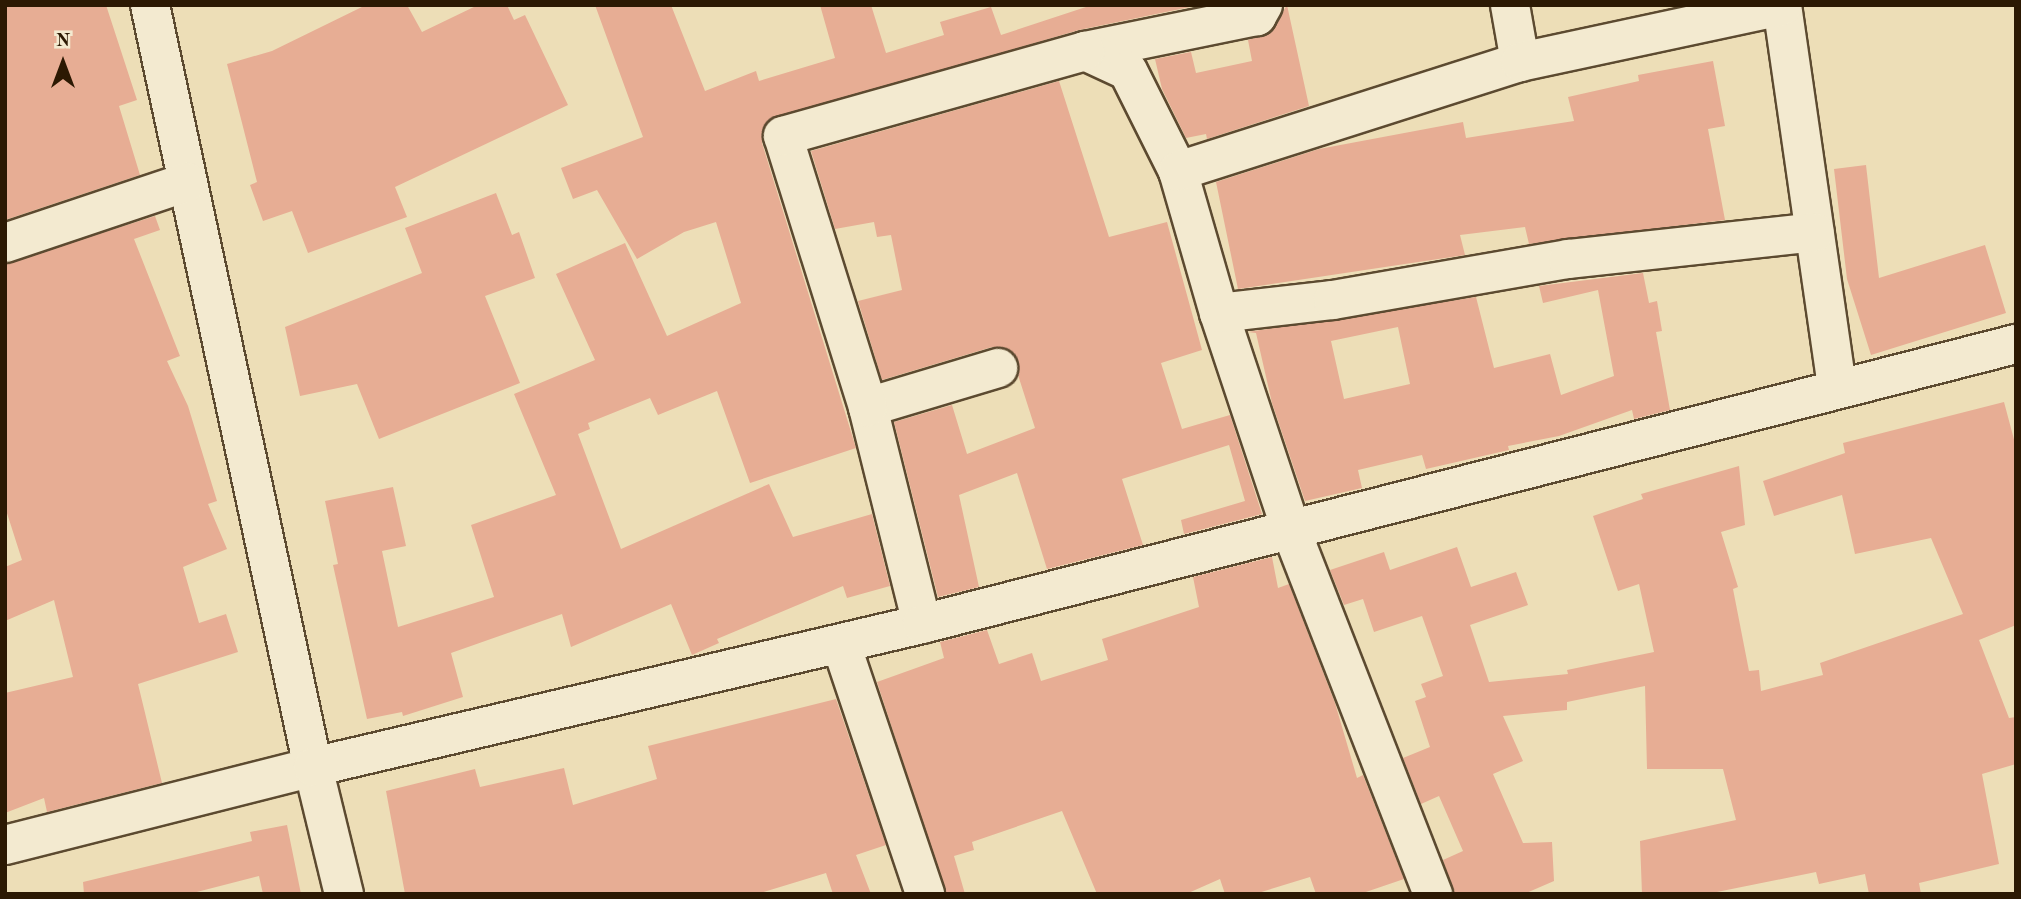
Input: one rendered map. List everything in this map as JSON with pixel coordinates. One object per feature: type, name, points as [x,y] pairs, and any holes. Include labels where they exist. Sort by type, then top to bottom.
[{"type":"street","points":[[150,5],[313,767],[344,894]]},
{"type":"street","points":[[922,624],[868,407],[783,136],[1085,51],[1257,16],[1263,5]]},
{"type":"street","points":[[1510,5],[1520,62]]},
{"type":"street","points":[[1178,171],[1520,62],[1782,6],[1837,387]]},
{"type":"street","points":[[1085,51],[1128,71],[1178,171],[1219,313],[1291,530],[1433,894]]},
{"type":"street","points":[[5,243],[187,182]]},
{"type":"street","points":[[1219,313],[1333,300],[1568,259],[1815,232]]},
{"type":"street","points":[[5,845],[313,767],[922,624],[1837,387],[2016,344]]},
{"type":"street","points":[[868,407],[998,368]]},
{"type":"street","points":[[841,644],[925,894]]},
{"type":"building","points":[[5,5],[106,5],[137,100],[119,106],[140,175],[5,220]]},
{"type":"building","points":[[366,5],[407,5],[422,32],[478,5],[507,5],[514,20],[525,15],[568,105],[395,187],[407,217],[308,253],[292,211],[263,221],[250,185],[257,182],[227,64],[272,51]]},
{"type":"building","points":[[595,5],[671,5],[705,91],[756,71],[759,81],[835,58],[820,5],[871,5],[886,53],[944,35],[940,22],[991,7],[1001,35],[1092,5],[1190,7],[1079,30],[767,121],[762,143],[856,448],[750,483],[717,391],[658,415],[650,398],[588,423],[590,429],[578,434],[621,549],[769,484],[793,537],[872,514],[890,586],[847,598],[843,586],[717,639],[719,643],[692,655],[671,604],[571,647],[562,614],[451,653],[463,697],[403,716],[402,712],[367,719],[333,565],[338,564],[325,501],[393,487],[406,546],[382,551],[398,627],[494,597],[471,525],[556,495],[514,394],[595,360],[556,274],[625,243],[667,336],[741,303],[716,222],[684,232],[637,259],[597,190],[573,199],[561,168],[643,137]]},
{"type":"building","points":[[1287,5],[1309,106],[1207,139],[1206,134],[1186,138],[1162,89],[1155,59],[1191,52],[1196,73],[1252,61],[1248,40],[1270,33]]},
{"type":"building","points":[[1713,61],[1725,126],[1708,129],[1725,220],[1529,244],[1525,227],[1460,235],[1465,255],[1238,289],[1216,182],[1319,149],[1463,122],[1466,138],[1574,121],[1568,97],[1639,81],[1638,75]]},
{"type":"building","points":[[1059,81],[1109,237],[1167,222],[1202,350],[1161,363],[1182,429],[1230,415],[1262,514],[1184,534],[1181,520],[1245,501],[1229,445],[1122,479],[1143,545],[1047,569],[1017,473],[959,495],[979,587],[938,597],[894,422],[952,405],[967,454],[1035,428],[1018,375],[1019,362],[1012,352],[992,347],[882,380],[858,301],[902,290],[891,235],[877,237],[874,222],[835,229],[811,151]]},
{"type":"building","points":[[1866,165],[1879,278],[1985,245],[2006,313],[1871,355],[1847,279],[1834,169]]},
{"type":"building","points":[[496,193],[512,235],[519,232],[535,278],[485,296],[520,383],[379,439],[357,384],[300,396],[285,327],[422,273],[405,228]]},
{"type":"building","points":[[155,216],[160,230],[134,239],[180,356],[167,361],[188,406],[217,501],[208,504],[227,549],[183,567],[199,623],[226,614],[238,652],[138,684],[162,783],[47,812],[44,798],[5,813],[5,693],[73,677],[54,600],[5,621],[5,567],[22,560],[5,507],[5,264]]},
{"type":"building","points":[[1643,273],[1649,303],[1657,301],[1662,331],[1656,332],[1670,410],[1634,419],[1632,410],[1559,436],[1508,446],[1509,450],[1426,469],[1422,455],[1358,470],[1362,488],[1305,501],[1272,403],[1256,333],[1248,332],[1476,297],[1494,368],[1550,354],[1561,395],[1614,376],[1598,290],[1543,303],[1539,286]],"holes":[[[1398,327],[1410,384],[1344,399],[1331,341]]]},
{"type":"building","points":[[2004,402],[2016,447],[2016,625],[1979,640],[2009,718],[2016,717],[2016,764],[1982,774],[1999,864],[1919,883],[1921,894],[1869,894],[1865,874],[1819,884],[1816,872],[1707,894],[1642,894],[1640,841],[1736,820],[1723,769],[1647,769],[1645,686],[1567,702],[1567,710],[1503,716],[1523,761],[1493,774],[1523,843],[1552,842],[1554,881],[1524,894],[1454,894],[1443,860],[1463,851],[1439,796],[1421,804],[1403,758],[1430,747],[1415,701],[1426,697],[1421,684],[1443,676],[1422,616],[1374,632],[1363,599],[1344,605],[1330,570],[1384,552],[1390,570],[1457,547],[1471,587],[1516,572],[1528,605],[1470,625],[1489,682],[1568,674],[1567,670],[1654,652],[1639,584],[1618,591],[1593,516],[1643,499],[1641,494],[1739,466],[1745,525],[1721,532],[1738,587],[1733,589],[1749,671],[1759,670],[1761,691],[1823,675],[1820,663],[1963,614],[1931,538],[1855,554],[1842,495],[1774,516],[1763,481],[1845,453],[1843,443]]},
{"type":"building","points":[[1272,557],[1278,588],[1289,584],[1335,703],[1357,778],[1363,775],[1404,879],[1360,894],[1316,894],[1310,877],[1255,894],[1225,894],[1220,879],[1186,894],[1097,894],[1062,811],[972,842],[974,850],[954,856],[965,894],[946,894],[877,682],[944,658],[940,642],[987,630],[999,664],[1032,653],[1041,681],[1108,660],[1102,639],[1199,607],[1193,577]]},
{"type":"building","points":[[836,699],[886,845],[856,855],[871,894],[833,894],[826,873],[757,894],[405,894],[386,791],[475,769],[480,787],[564,768],[573,805],[657,779],[648,746]]},
{"type":"building","points":[[287,825],[301,894],[263,894],[259,876],[189,894],[84,894],[83,882],[252,841],[250,832]]}]
